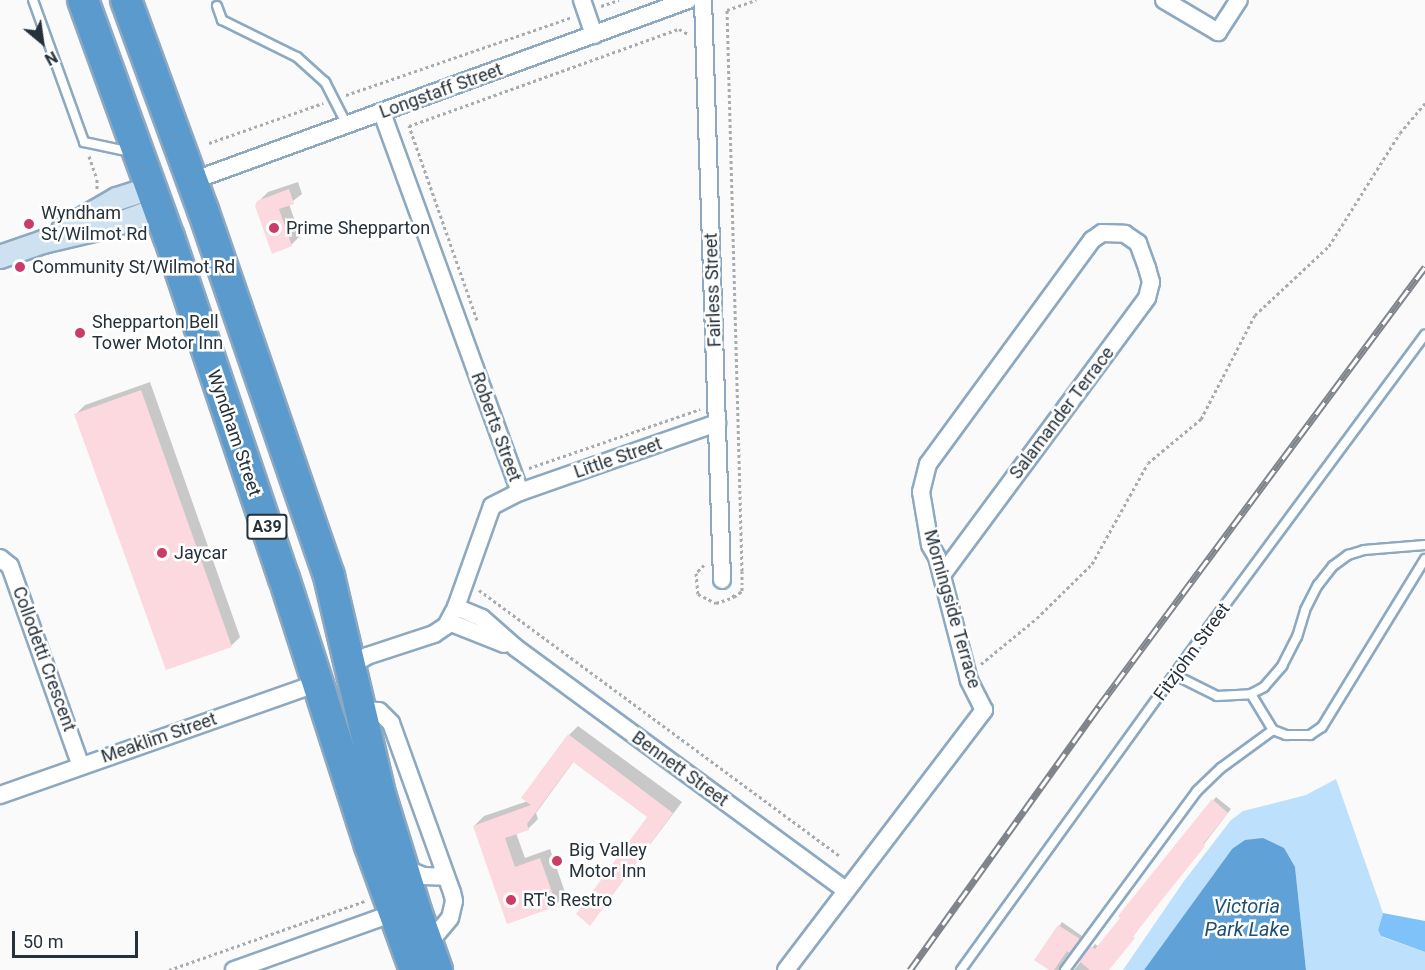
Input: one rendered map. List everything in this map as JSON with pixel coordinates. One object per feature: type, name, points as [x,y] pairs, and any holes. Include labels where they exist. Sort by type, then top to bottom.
[{"type":"highway","name":"Wyndham Street","points":[[83,0],[155,199],[318,683],[370,846],[394,913],[426,961]]},
{"type":"highway","name":"A39","points":[[126,0],[192,181],[328,576],[381,797],[426,961]]},
{"type":"highway","points":[[155,199],[192,181]]},
{"type":"highway","points":[[318,683],[351,666]]},
{"type":"street","name":"Longstaff Street","points":[[192,181],[688,0]]},
{"type":"street","name":"Fairless Street","points":[[703,0],[711,425],[723,580]]},
{"type":"street","points":[[1164,0],[1218,32],[1239,0]]},
{"type":"street","points":[[584,6],[594,35]]},
{"type":"street","name":"Roberts Street","points":[[382,113],[520,492],[492,506],[453,614]]},
{"type":"street","points":[[43,242],[117,200],[155,199]]},
{"type":"street","points":[[0,257],[43,242],[112,226],[155,199]]},
{"type":"street","name":"Morningside Terrace","points":[[845,890],[984,710],[969,680],[937,557],[930,545],[921,492],[928,464],[1092,240],[1102,233],[1113,232],[1125,234],[1138,243]]},
{"type":"street","name":"Salamander Terrace","points":[[942,575],[1148,298],[1151,282],[1138,243]]},
{"type":"street","name":"Little Street","points":[[520,492],[711,425]]},
{"type":"street","name":"Collodetti Crescent","points":[[0,558],[10,566],[81,766]]},
{"type":"street","points":[[351,666],[367,656],[434,634],[453,614]]},
{"type":"street","name":"Bennett Street","points":[[453,614],[482,618],[516,648],[845,890]]},
{"type":"street","name":"Meaklim Street","points":[[0,795],[318,683]]},
{"type":"street","points":[[359,709],[379,711],[391,723],[454,901],[453,909],[426,961]]},
{"type":"street","points":[[402,867],[423,876],[446,877]]},
{"type":"street","points":[[786,970],[845,890]]},
{"type":"street","points":[[234,970],[394,913]]},
{"type":"lane","points":[[33,0],[84,142],[137,154]]},
{"type":"lane","points":[[217,6],[222,20],[297,57],[326,82],[347,126]]},
{"type":"lane","name":"Fitzjohn Street","points":[[961,970],[1425,335]]},
{"type":"lane","points":[[1175,675],[1216,696],[1251,694],[1263,687],[1282,666],[1297,637],[1310,601],[1333,566],[1348,555],[1364,550],[1425,545]]},
{"type":"lane","points":[[1251,694],[1259,712],[1273,730],[1286,735],[1310,735],[1322,727],[1425,559]]},
{"type":"lane","points":[[1065,970],[1197,791],[1221,768],[1273,730]]},
{"type":"path","points":[[208,143],[584,6],[619,0]]},
{"type":"path","points":[[707,562],[696,573],[698,594],[716,603],[734,597],[742,591],[728,10],[756,0]]},
{"type":"path","points":[[479,326],[409,126],[679,28],[691,35]]},
{"type":"path","points":[[969,680],[982,664],[1037,618],[1092,564],[1148,463],[1201,419],[1254,315],[1329,246],[1400,133],[1425,104]]},
{"type":"path","points":[[84,142],[97,179],[97,190],[87,217]]},
{"type":"path","points":[[525,458],[529,469],[704,407],[711,425]]},
{"type":"path","points":[[723,580],[734,597]]},
{"type":"path","points":[[478,589],[840,855]]},
{"type":"path","points":[[169,970],[365,901]]},
{"type":"shaded area","points":[[1336,779],[1383,913],[1378,930],[1382,937],[1425,952],[1425,970],[1306,970],[1295,867],[1232,849],[1144,970],[1123,970],[1184,881],[1231,820],[1243,811],[1306,795]]},
{"type":"shaded area","points":[[1383,913],[1425,921],[1425,952],[1381,936],[1378,930]]},
{"type":"water","name":"Victoria Park Lake","points":[[1263,838],[1284,848],[1295,867],[1306,970],[1144,970],[1232,849],[1245,840]]},
{"type":"building","name":"Prime Shepparton","points":[[289,189],[294,204],[279,209],[292,246],[272,254],[255,206],[257,201]]},
{"type":"building","points":[[141,390],[232,647],[166,670],[74,414]]},
{"type":"building","points":[[568,734],[673,813],[590,926],[576,914],[647,817],[573,762],[527,824],[529,830],[505,838],[515,867],[540,858],[557,906],[507,924],[473,826],[531,805],[521,798]]},
{"type":"building","points":[[1212,799],[1228,813],[1203,844],[1205,846],[1133,936],[1135,938],[1109,970],[1090,970],[1079,961],[1090,946],[1095,949],[1120,918],[1118,916]]},
{"type":"building","points":[[1058,925],[1080,939],[1070,953],[1067,951],[1054,970],[1049,970],[1034,960]]},
{"type":"railway","points":[[910,970],[1099,706],[1425,267]]},
{"type":"place","name":"Wyndham St/Wilmot Rd","points":[[29,224]]},
{"type":"place","name":"Prime Shepparton","points":[[274,228]]},
{"type":"place","name":"Community St/Wilmot Rd","points":[[20,267]]},
{"type":"place","name":"Shepparton Bell Tower Motor Inn","points":[[80,333]]},
{"type":"place","name":"Jaycar","points":[[162,553]]},
{"type":"place","name":"Big Valley Motor Inn","points":[[557,861]]},
{"type":"place","name":"RT's Restro","points":[[511,900]]}]
